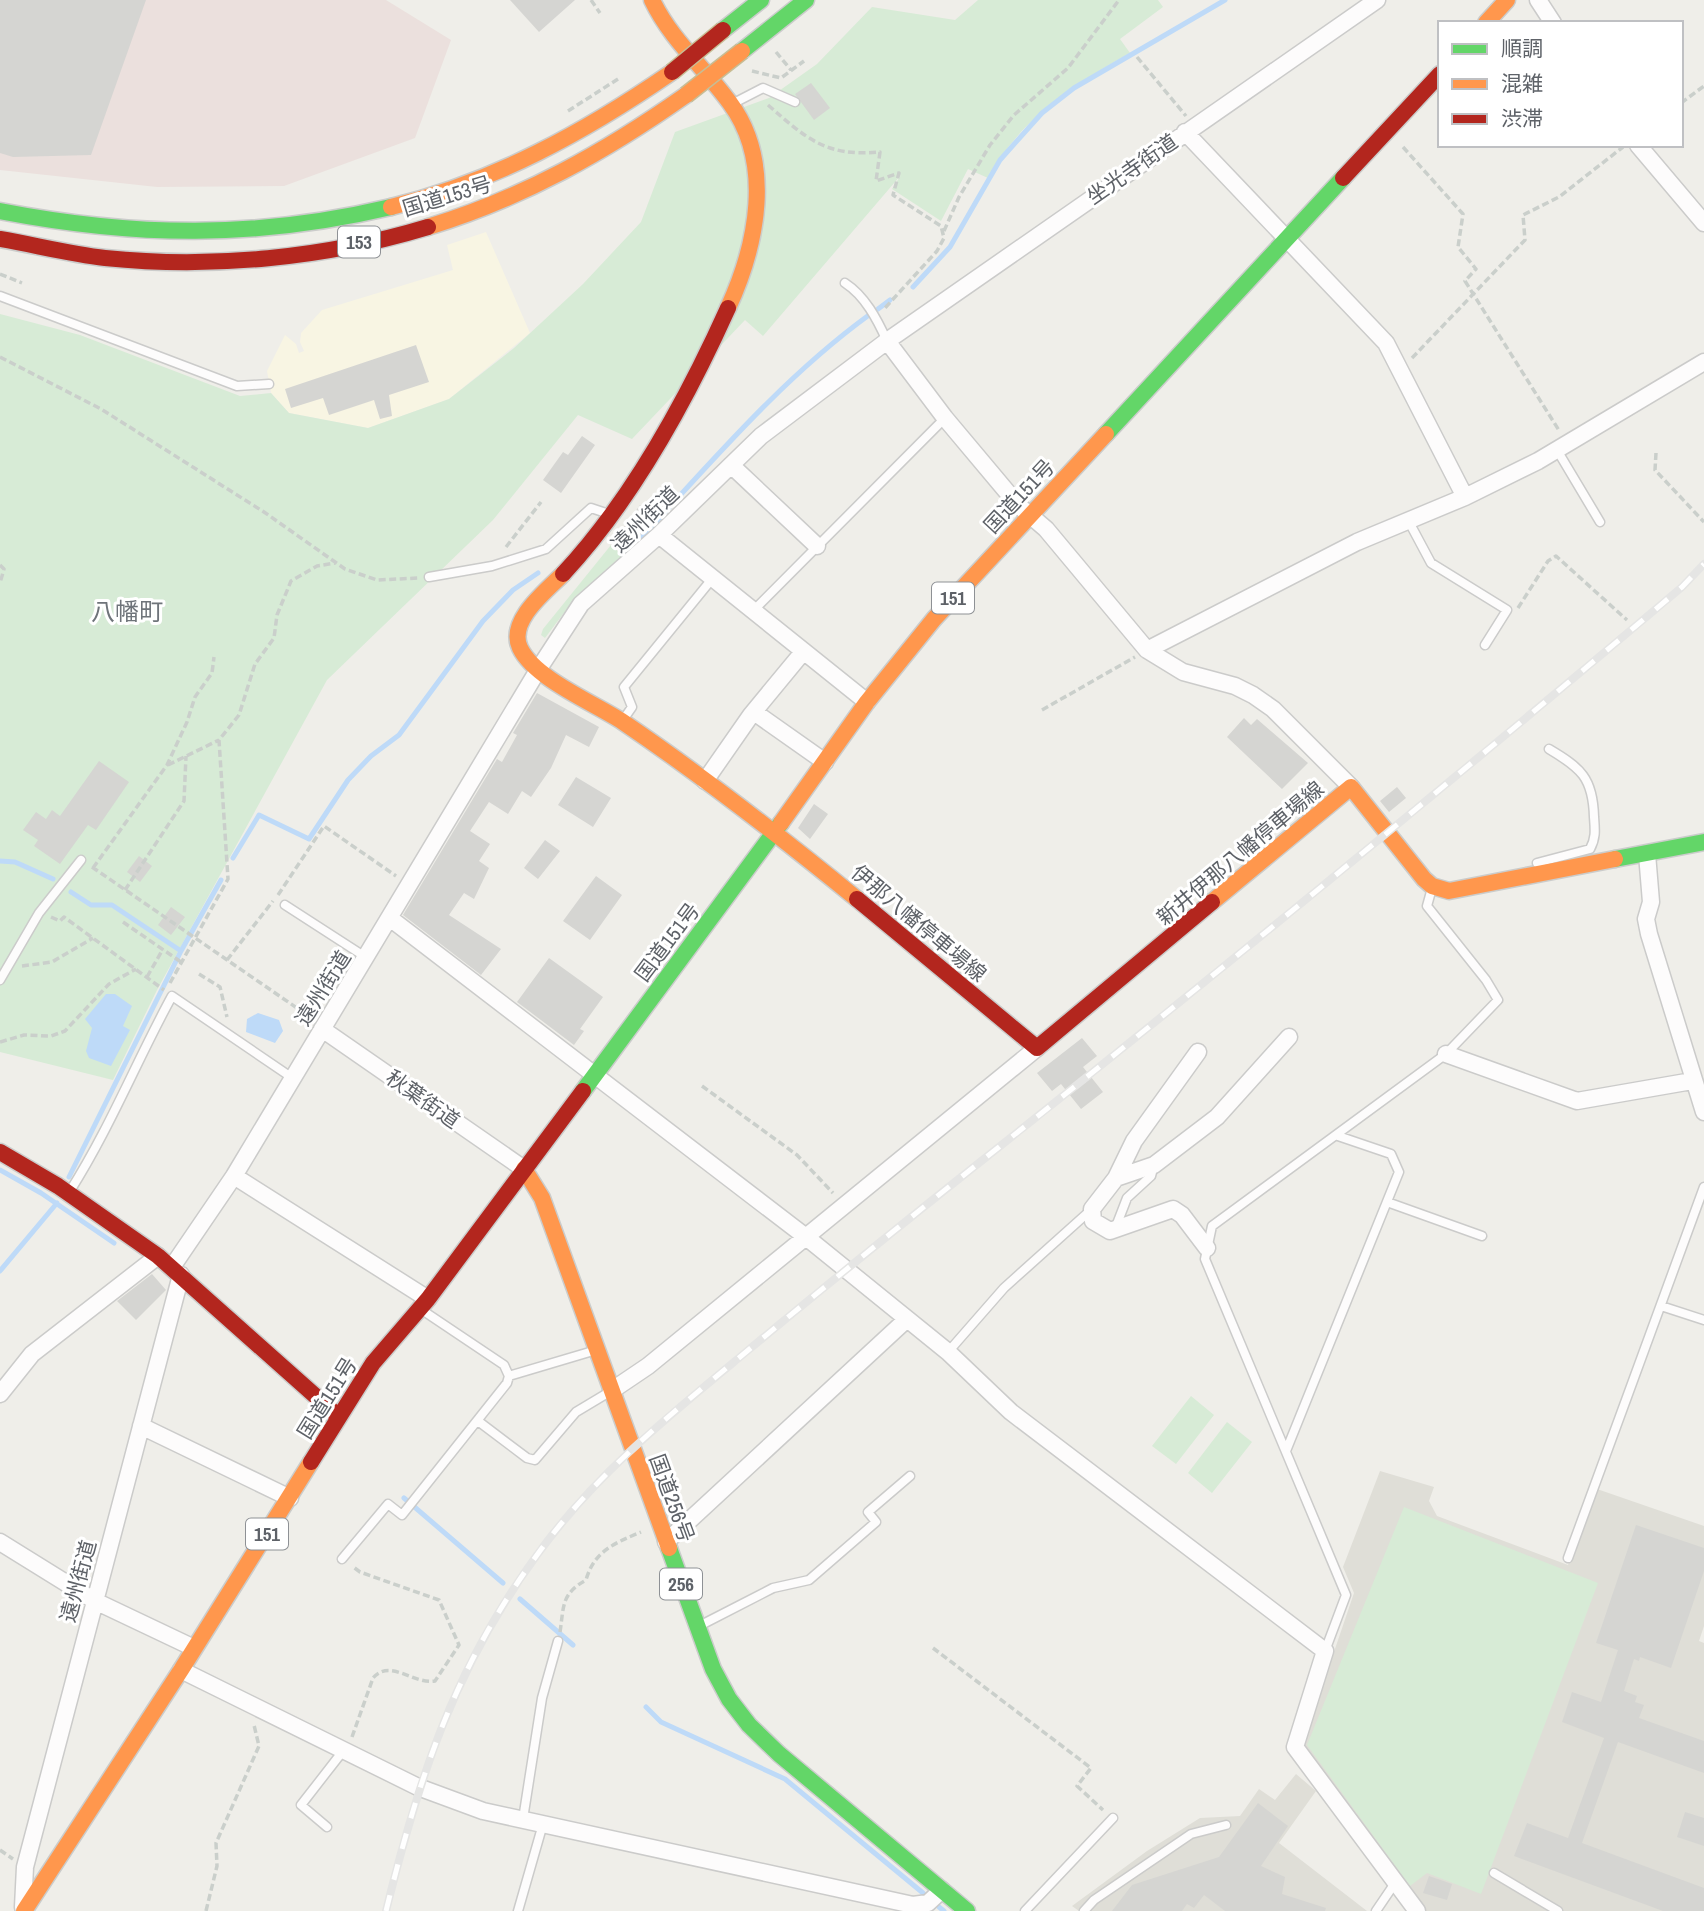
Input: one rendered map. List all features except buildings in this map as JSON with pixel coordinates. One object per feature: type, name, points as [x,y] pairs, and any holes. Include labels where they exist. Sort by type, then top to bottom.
[{"type":"main road","points":[[538,670],[520,649],[517,635],[521,622],[576,559],[703,366],[726,314],[751,235],[758,196],[757,168],[751,139],[730,105],[681,49],[652,0]]},
{"type":"main road","name":"国道153号","points":[[0,211],[92,227],[225,234],[331,222],[416,202],[531,157],[580,132],[672,72],[761,0]]},
{"type":"main road","name":"国道153号","points":[[0,239],[119,258],[193,261],[269,257],[331,248],[451,219],[508,199],[595,155],[686,95],[806,0]]},
{"type":"main road","points":[[1488,21],[1507,0]]},
{"type":"main road","name":"国道151号","points":[[24,1911],[181,1670],[373,1363],[424,1304],[867,702],[934,619],[1438,76]]},
{"type":"main road","name":"伊那八幡停車場線","points":[[538,670],[622,722],[774,831],[1037,1048]]},
{"type":"main road","name":"新井伊那八幡停車場線","points":[[1037,1048],[1351,788],[1432,886]]},
{"type":"main road","points":[[1432,886],[1449,891],[1704,842]]},
{"type":"main road","points":[[0,1152],[69,1193],[158,1255],[339,1417]]},
{"type":"main road","name":"国道256号","points":[[524,1169],[542,1198],[658,1524],[724,1689],[749,1725],[779,1754],[967,1911]]},
{"type":"street","name":"坐光寺街道","points":[[887,341],[1377,0]]},
{"type":"street","points":[[1538,0],[1552,21]]},
{"type":"street","points":[[1190,129],[1386,343],[1465,497]]},
{"type":"street","points":[[1640,147],[1704,223]]},
{"type":"street","points":[[887,341],[945,418],[1030,516],[1046,528],[1147,650],[1183,672],[1236,686],[1253,695],[1273,709],[1351,788]]},
{"type":"street","name":"遠州街道","points":[[24,1911],[25,1867],[141,1426],[176,1271],[291,1077],[391,919],[580,604],[659,535],[761,436],[887,341]]},
{"type":"street","points":[[1147,650],[1357,541],[1465,497],[1562,446],[1704,362]]},
{"type":"street","points":[[731,465],[817,546]]},
{"type":"street","points":[[659,535],[867,702]]},
{"type":"street","points":[[705,781],[754,712],[803,652]]},
{"type":"street","points":[[754,712],[825,762]]},
{"type":"street","points":[[1647,855],[1650,893],[1646,919],[1649,934],[1692,1081],[1704,1112]]},
{"type":"street","points":[[391,919],[806,1237],[948,1352],[1012,1412],[1325,1651],[1295,1747],[1417,1911]]},
{"type":"street","name":"秋葉街道","points":[[323,1027],[524,1169]]},
{"type":"street","points":[[1116,1178],[1154,1165],[1217,1117],[1289,1037]]},
{"type":"street","points":[[611,1391],[648,1366],[1037,1048]]},
{"type":"street","points":[[1198,1052],[1134,1141],[1116,1178],[1092,1209],[1093,1222],[1101,1228],[1115,1229],[1173,1209],[1181,1214],[1207,1248]]},
{"type":"street","points":[[1446,1054],[1577,1101],[1692,1081]]},
{"type":"street","points":[[234,1176],[424,1304]]},
{"type":"street","points":[[0,1394],[32,1354],[158,1255]]},
{"type":"street","points":[[666,1542],[906,1320]]},
{"type":"street","points":[[141,1426],[290,1497]]},
{"type":"street","points":[[0,1542],[94,1601],[194,1648]]},
{"type":"street","points":[[181,1670],[418,1787],[483,1811],[913,1905],[928,1903],[942,1890]]},
{"type":"lane","points":[[730,105],[763,88],[795,102]]},
{"type":"lane","points":[[845,283],[855,289],[875,316],[887,341]]},
{"type":"lane","points":[[0,296],[237,386],[269,384]]},
{"type":"lane","points":[[753,611],[945,418]]},
{"type":"lane","points":[[1562,446],[1600,522]]},
{"type":"lane","points":[[429,577],[492,566],[546,549],[591,508],[608,513]]},
{"type":"lane","points":[[1408,520],[1431,563],[1507,610],[1485,645]]},
{"type":"lane","points":[[622,722],[632,707],[624,687],[712,579]]},
{"type":"lane","points":[[1514,880],[1522,867],[1590,849],[1595,839],[1593,793],[1583,773],[1549,749]]},
{"type":"lane","points":[[0,980],[39,913],[81,860]]},
{"type":"lane","points":[[1325,1651],[1346,1595],[1205,1259],[1212,1226],[1338,1136],[1446,1054],[1498,1000],[1486,980],[1427,906],[1432,886]]},
{"type":"lane","points":[[285,905],[367,958]]},
{"type":"lane","points":[[69,1193],[96,1150],[139,1056],[173,996],[291,1077]]},
{"type":"lane","points":[[1286,1451],[1399,1172],[1391,1154],[1338,1136]]},
{"type":"lane","points":[[1115,1229],[1127,1198],[1151,1176],[1154,1165]]},
{"type":"lane","points":[[1568,1558],[1704,1187]]},
{"type":"lane","points":[[1387,1202],[1482,1236]]},
{"type":"lane","points":[[948,1352],[1004,1288],[1092,1209]]},
{"type":"lane","points":[[342,1559],[388,1504],[403,1513],[507,1384],[509,1376],[504,1365],[424,1304]]},
{"type":"lane","points":[[1661,1306],[1704,1320]]},
{"type":"lane","points":[[509,1376],[597,1349]]},
{"type":"lane","points":[[478,1421],[527,1458],[535,1460],[576,1412],[611,1391]]},
{"type":"lane","points":[[698,1628],[774,1588],[809,1580],[876,1522],[868,1513],[910,1476]]},
{"type":"lane","points":[[523,1819],[542,1698],[558,1641]]},
{"type":"lane","points":[[327,1827],[301,1805],[343,1751]]},
{"type":"lane","points":[[1025,1911],[1113,1818]]},
{"type":"lane","points":[[518,1911],[543,1824]]},
{"type":"lane","points":[[1084,1911],[1094,1900],[1191,1834],[1226,1825]]},
{"type":"lane","points":[[1494,1873],[1558,1911]]},
{"type":"lane","points":[[1376,1911],[1395,1882]]},
{"type":"path","points":[[591,0],[600,13]]},
{"type":"path","points":[[943,233],[959,197],[990,145],[1014,115],[1068,68],[1119,0]]},
{"type":"path","points":[[773,47],[791,71]]},
{"type":"path","points":[[1137,57],[1190,129]]},
{"type":"path","points":[[568,111],[626,74]]},
{"type":"path","points":[[1683,102],[1704,86]]},
{"type":"path","points":[[754,93],[808,138],[827,150],[852,155],[880,152],[876,181],[899,173],[893,195],[941,226],[944,238],[937,251],[894,301],[875,316]]},
{"type":"path","points":[[1388,130],[1463,214],[1458,247],[1476,269],[1465,281],[1562,446]]},
{"type":"path","points":[[1401,369],[1525,240],[1523,215],[1559,197],[1622,147]]},
{"type":"path","points":[[0,274],[22,284]]},
{"type":"path","points":[[0,357],[101,409],[264,512],[335,563],[377,580],[429,577]]},
{"type":"path","points":[[1656,453],[1655,470],[1704,522]]},
{"type":"path","points":[[492,566],[541,502]]},
{"type":"path","points":[[1507,610],[1514,615],[1548,561],[1556,555],[1627,620]]},
{"type":"path","points":[[166,765],[219,740],[239,715],[255,664],[274,638],[277,615],[291,581],[317,566],[335,563]]},
{"type":"path","points":[[0,565],[4,569],[0,583]]},
{"type":"path","points":[[1042,710],[1147,650]]},
{"type":"path","points":[[93,868],[166,765],[187,722],[195,697],[212,673],[214,657]]},
{"type":"path","points":[[165,991],[179,960],[228,879],[219,740]]},
{"type":"path","points":[[125,890],[184,801],[186,756]]},
{"type":"path","points":[[227,960],[278,894],[324,826],[410,887]]},
{"type":"path","points":[[99,872],[323,1027]]},
{"type":"path","points":[[64,917],[160,988]]},
{"type":"path","points":[[123,922],[179,960]]},
{"type":"path","points":[[5,968],[52,962],[93,938]]},
{"type":"path","points":[[147,977],[163,949]]},
{"type":"path","points":[[0,1042],[24,1035],[51,1036],[65,1031],[109,984],[136,969]]},
{"type":"path","points":[[199,974],[220,987],[232,1037]]},
{"type":"path","points":[[702,1086],[797,1155],[844,1206]]},
{"type":"path","points":[[562,1620],[570,1589],[586,1580],[589,1568],[607,1547],[658,1524]]},
{"type":"path","points":[[342,1559],[360,1572],[439,1601],[459,1644],[435,1681],[427,1683],[387,1669],[379,1670],[373,1678],[350,1742],[343,1751]]},
{"type":"path","points":[[933,1648],[1091,1768],[1077,1786],[1113,1818]]},
{"type":"path","points":[[206,1911],[217,1866],[216,1843],[259,1746],[248,1703]]},
{"type":"shaded area","points":[[0,0],[386,0],[451,40],[415,138],[284,186],[157,187],[0,170]]},
{"type":"shaded area","points":[[486,232],[530,333],[449,399],[368,428],[289,413],[271,393],[267,371],[285,335],[296,344],[299,353],[304,351],[300,342],[301,333],[322,310],[453,270],[447,245]]},
{"type":"shaded area","points":[[1380,1471],[1434,1487],[1429,1501],[1437,1516],[1568,1565],[1597,1489],[1704,1526],[1704,1626],[1699,1641],[1704,1643],[1704,1911],[1425,1911],[1302,1746],[1354,1593],[1343,1567]]},
{"type":"shaded area","points":[[1296,1774],[1316,1791],[1279,1843],[1367,1911],[1079,1911],[1072,1906],[1147,1851],[1200,1818],[1240,1816],[1259,1789],[1275,1800]]},
{"type":"green space","points":[[978,0],[1158,0],[1163,7],[1120,39],[1130,53],[1068,91],[1032,121],[1001,157],[988,178],[968,169],[941,221],[892,189],[901,175],[763,336],[745,320],[632,439],[578,415],[493,520],[327,680],[157,990],[113,1080],[0,1052],[0,314],[80,335],[240,396],[271,393],[289,413],[368,428],[449,399],[514,348],[583,284],[641,222],[675,132],[769,98],[817,64],[872,7],[955,20]]},
{"type":"green space","points":[[611,545],[624,557],[576,597],[545,638],[541,635],[543,629]]},
{"type":"green space","points":[[1191,1396],[1214,1415],[1176,1464],[1152,1446]]},
{"type":"green space","points":[[1227,1422],[1252,1442],[1212,1493],[1188,1473]]},
{"type":"green space","points":[[1404,1507],[1598,1583],[1481,1894],[1427,1873],[1410,1886],[1307,1745]]},
{"type":"water","points":[[106,994],[115,994],[132,1006],[123,1026],[130,1030],[111,1066],[89,1058],[86,1051],[92,1028],[85,1019]]},
{"type":"water","points":[[258,1013],[279,1020],[283,1031],[275,1043],[246,1032],[247,1019]]},
{"type":"waterway","points":[[913,287],[950,247],[1000,160],[1042,113],[1074,88],[1225,0]]},
{"type":"waterway","points":[[878,309],[890,300]]},
{"type":"waterway","points":[[627,553],[772,398],[835,341],[869,315]]},
{"type":"waterway","points":[[233,858],[259,815],[309,839],[348,780],[371,756],[399,735],[483,621],[513,590],[538,573]]},
{"type":"waterway","points":[[0,861],[15,862],[53,879]]},
{"type":"waterway","points":[[69,1177],[181,951],[221,880]]},
{"type":"waterway","points":[[71,892],[91,905],[112,905],[181,951]]},
{"type":"waterway","points":[[0,1170],[41,1193],[114,1243]]},
{"type":"waterway","points":[[0,1271],[57,1203]]},
{"type":"waterway","points":[[404,1498],[503,1583]]},
{"type":"waterway","points":[[520,1599],[573,1645]]},
{"type":"waterway","points":[[646,1707],[661,1722],[785,1779],[923,1893]]},
{"type":"waterway","points":[[939,1907],[944,1911]]},
{"type":"railway","points":[[386,1911],[426,1769],[461,1682],[508,1597],[537,1555],[606,1474],[712,1380],[869,1251],[1171,1009],[1513,729],[1682,587],[1704,564]]},
{"type":"traffic: fast","points":[[723,30],[761,0]]},
{"type":"traffic: fast","points":[[742,51],[806,0]]},
{"type":"traffic: fast","points":[[1106,434],[1343,178]]},
{"type":"traffic: fast","points":[[0,211],[99,226],[196,231],[292,225],[391,207]]},
{"type":"traffic: fast","points":[[583,1091],[781,823]]},
{"type":"traffic: fast","points":[[1615,859],[1704,842]]},
{"type":"traffic: fast","points":[[669,1548],[713,1669],[729,1699],[749,1725],[779,1754],[967,1911]]},
{"type":"traffic: slow","points":[[652,0],[678,41],[730,103],[744,126],[752,151],[756,178],[753,231],[747,258],[728,308]]},
{"type":"traffic: slow","points":[[1488,21],[1507,0]]},
{"type":"traffic: slow","points":[[686,95],[742,51]]},
{"type":"traffic: slow","points":[[391,207],[466,184],[538,153],[606,115],[672,72]]},
{"type":"traffic: slow","points":[[428,227],[497,202],[562,172],[625,136],[686,95]]},
{"type":"traffic: slow","points":[[781,823],[867,702],[934,619],[1106,434]]},
{"type":"traffic: slow","points":[[563,574],[539,597],[519,627],[517,638],[528,659],[538,670],[566,690],[623,722],[683,764],[857,899]]},
{"type":"traffic: slow","points":[[1212,902],[1351,787],[1424,879],[1432,886],[1449,891],[1615,859]]},
{"type":"traffic: slow","points":[[524,1169],[542,1198],[669,1548]]},
{"type":"traffic: slow","points":[[24,1911],[181,1670],[311,1462]]},
{"type":"traffic: jam","points":[[672,72],[723,30]]},
{"type":"traffic: jam","points":[[1343,178],[1438,76]]},
{"type":"traffic: jam","points":[[0,239],[105,258],[227,261],[309,253],[389,238],[428,227]]},
{"type":"traffic: jam","points":[[563,574],[635,481],[695,378],[728,308]]},
{"type":"traffic: jam","points":[[857,899],[1037,1048],[1212,902]]},
{"type":"traffic: jam","points":[[311,1462],[373,1363],[428,1299],[583,1091]]},
{"type":"traffic: jam","points":[[0,1152],[58,1186],[158,1256],[339,1417]]},
{"type":"district","name":"八幡町","points":[[127,611]]}]
